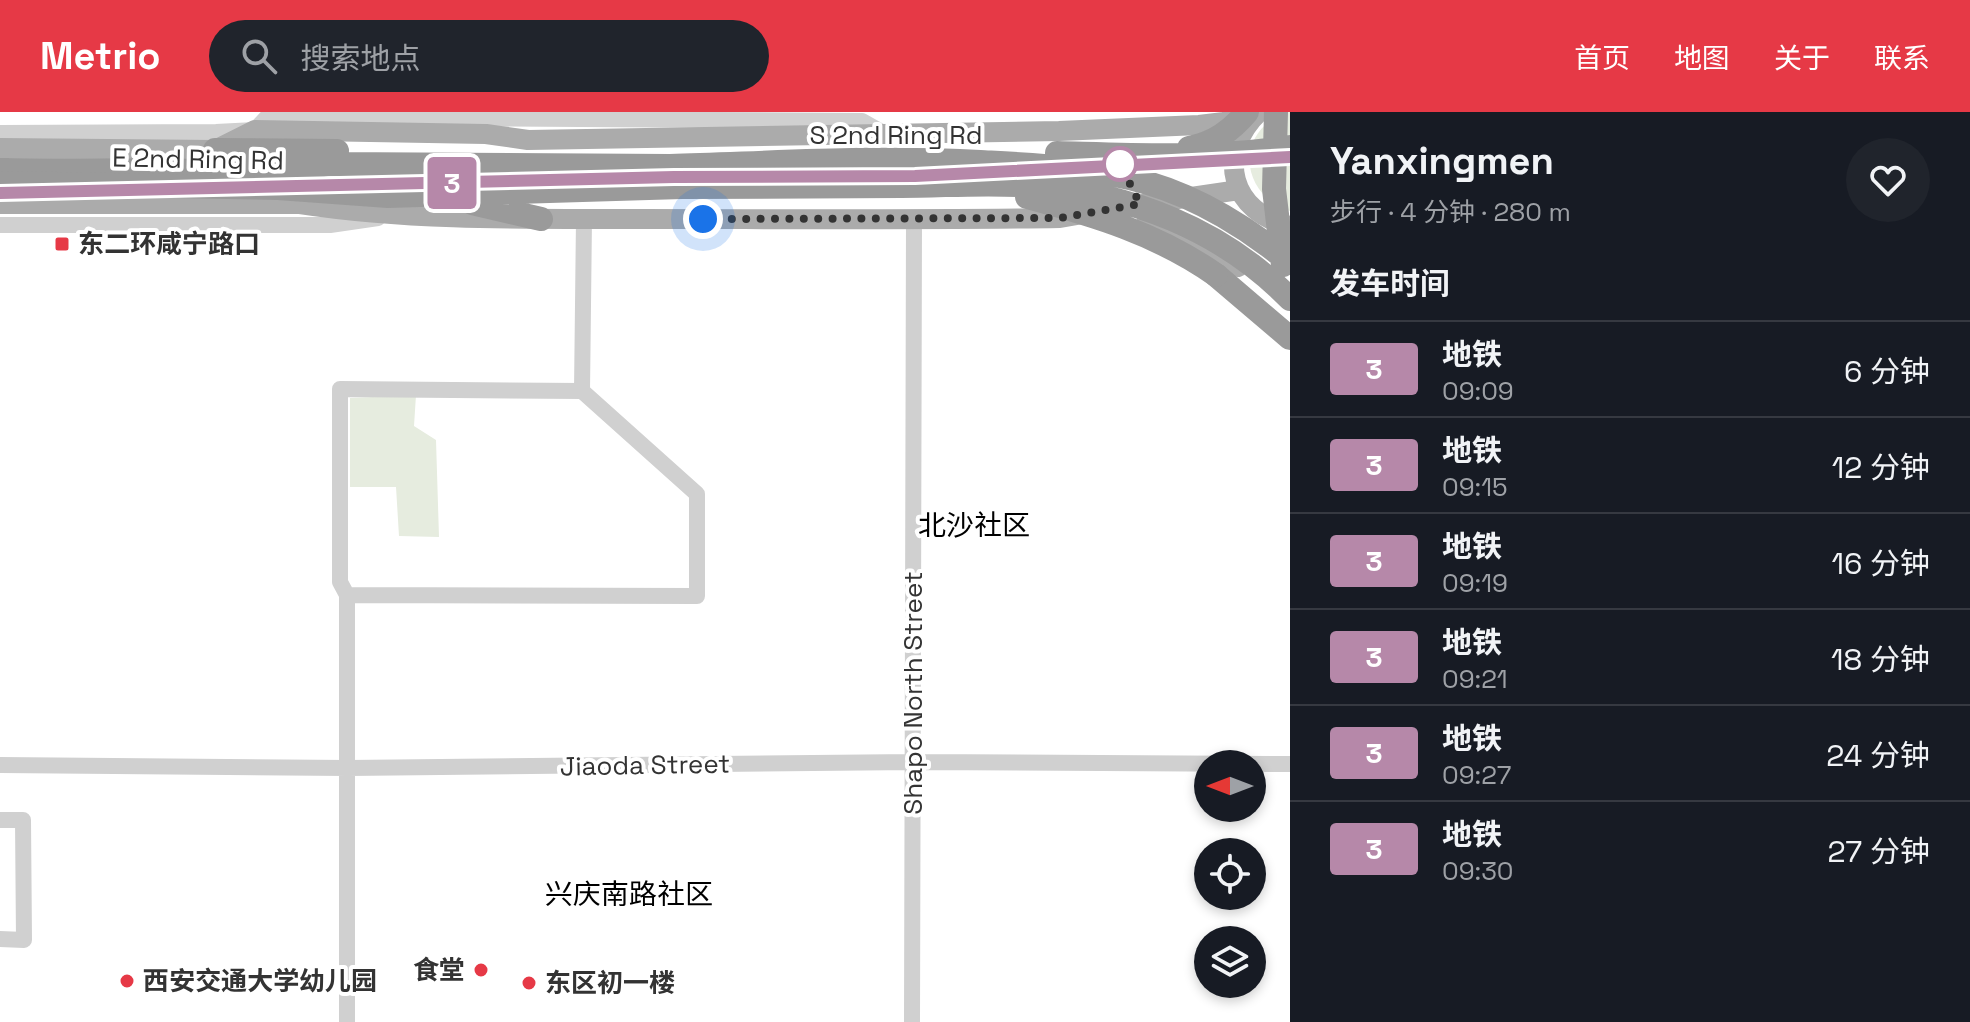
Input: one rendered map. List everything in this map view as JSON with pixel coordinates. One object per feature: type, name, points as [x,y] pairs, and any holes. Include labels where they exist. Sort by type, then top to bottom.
[{"type":"highway","points":[[1133,155],[1204,145],[1227,132],[1249,112]]},
{"type":"highway","points":[[1276,112],[1273,160],[1276,220],[1290,298]]},
{"type":"highway","points":[[943,159],[1004,151],[1167,156],[1258,152],[1290,147]]},
{"type":"highway","points":[[215,150],[385,152],[487,165]]},
{"type":"highway","name":"S 2nd Ring Rd","points":[[676,177],[943,159],[1055,165],[1147,182],[1200,204],[1290,263]]},
{"type":"highway","name":"E 2nd Ring Rd","points":[[0,183],[282,179],[330,164],[487,165],[676,177]]},
{"type":"highway","name":"E 2nd Ring Rd","points":[[0,170],[282,179],[395,205],[442,196],[676,177]]},
{"type":"highway","name":"S 2nd Ring Rd","points":[[676,177],[982,184],[1083,192],[1151,210],[1205,234],[1248,261],[1290,298]]},
{"type":"highway","points":[[982,184],[1074,210],[1151,237],[1216,275],[1290,338]]},
{"type":"highway","points":[[442,196],[541,219]]},
{"type":"highway","points":[[343,211],[395,205]]},
{"type":"main road","points":[[1059,131],[1118,112]]},
{"type":"main road","points":[[0,148],[215,150],[253,121],[486,134],[528,140],[1059,131],[1199,125],[1224,122],[1249,112]]},
{"type":"main road","points":[[1259,112],[1245,125],[1235,148],[1233,167],[1239,190],[1249,204],[1273,223],[1290,226]]},
{"type":"main road","points":[[1060,218],[1239,190]]},
{"type":"main road","points":[[0,204],[284,204],[343,211]]},
{"type":"main road","points":[[395,205],[541,219],[1060,218],[1119,221],[1173,234],[1236,265],[1282,302],[1290,315]]},
{"type":"street","points":[[0,133],[216,132],[267,117],[765,116],[862,121],[886,134]]},
{"type":"street","points":[[0,225],[330,225],[395,205]]},
{"type":"street","points":[[582,391],[584,219]]},
{"type":"street","name":"Shapo North Street","points":[[912,1022],[914,220]]},
{"type":"street","points":[[347,595],[697,596],[697,494],[582,391],[340,389],[340,582],[347,595],[347,1022]]},
{"type":"street","name":"Jiaoda Street","points":[[0,765],[348,768],[914,762],[1290,764]]},
{"type":"street","points":[[0,820],[23,820],[24,940],[0,939]]},
{"type":"shaded area","points":[[1290,112],[1290,211],[1266,197],[1252,175],[1250,162],[1256,137],[1269,121]]},
{"type":"shaded area","points":[[416,395],[414,426],[436,440],[439,537],[399,536],[396,487],[350,487],[350,398]]},
{"type":"metro line","name":"3","points":[[0,193],[674,177],[915,176],[1290,157]]},
{"type":"place","name":"东二环咸宁路口","points":[[62,244]]},
{"type":"place","name":"食堂","points":[[481,970]]},
{"type":"place","name":"西安交通大学幼儿园","points":[[127,981]]},
{"type":"place","name":"东区初一楼","points":[[529,983]]},
{"type":"district","name":"北沙社区","points":[[974,525]]},
{"type":"district","name":"兴庆南路社区","points":[[629,894]]},
{"type":"route","points":[[703,219],[1060,218],[1140,204],[1120,164]]}]
